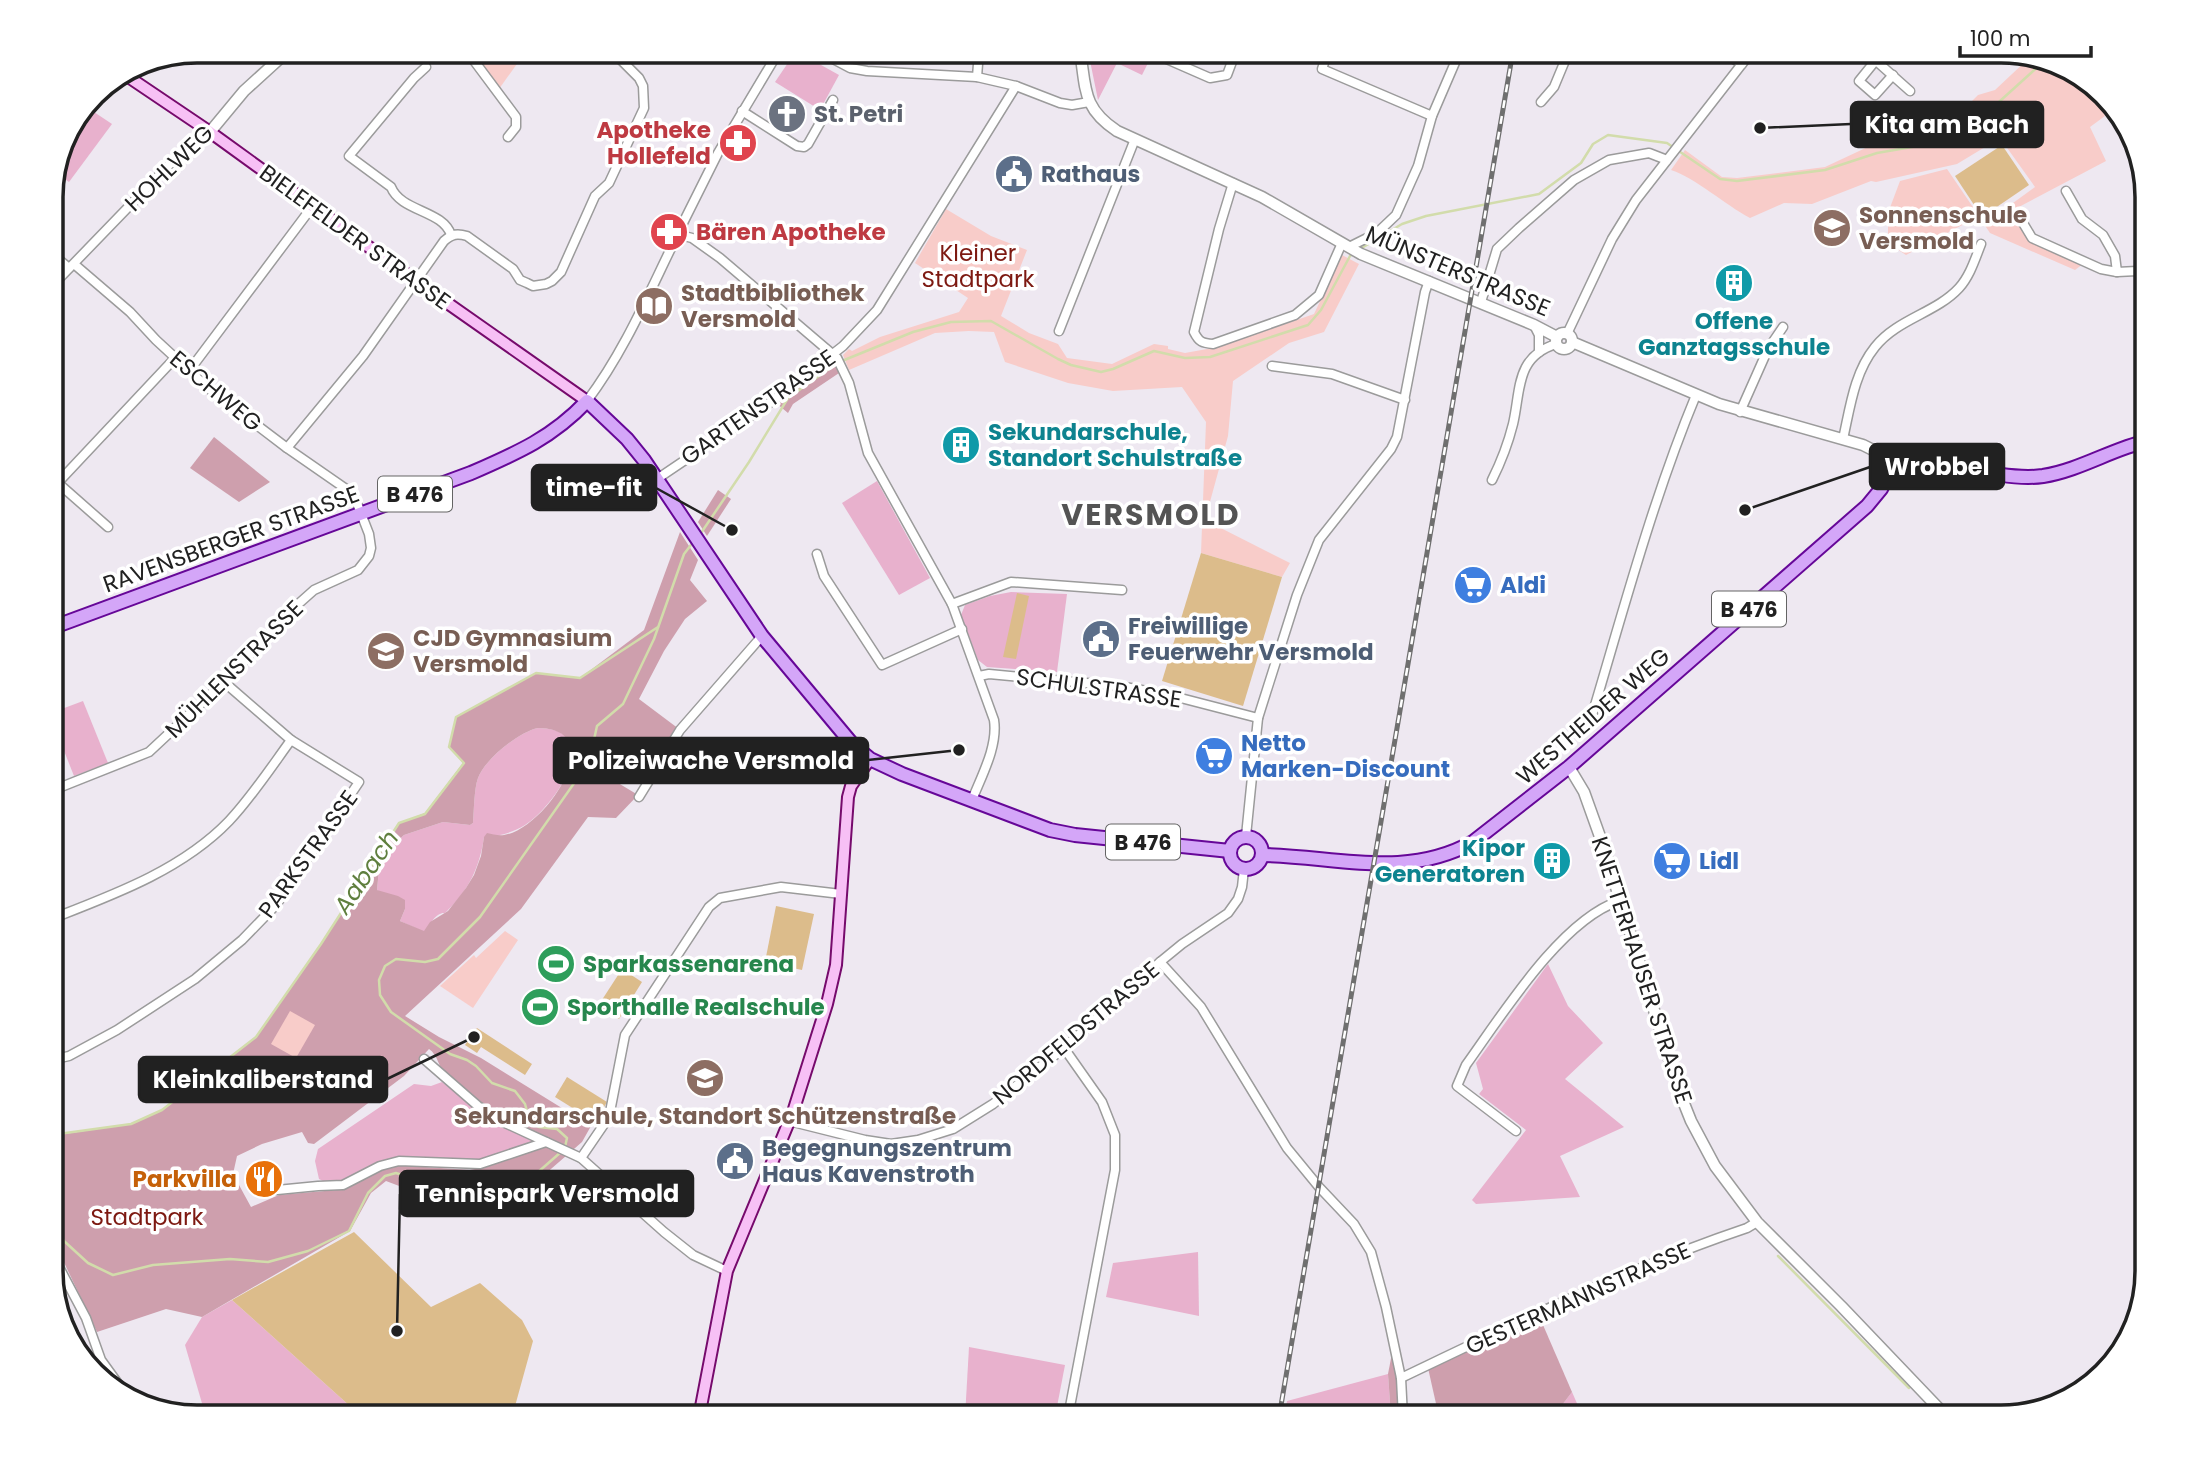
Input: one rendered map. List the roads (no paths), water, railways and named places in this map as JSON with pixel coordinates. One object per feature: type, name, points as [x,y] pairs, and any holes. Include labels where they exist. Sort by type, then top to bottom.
[{"type":"main road","name":"BIELEFELDER STRASSE","points":[[132,80],[587,401]]},
{"type":"main road","name":"B 476","points":[[587,401],[627,439],[657,479],[762,636],[853,746],[870,759],[1024,821],[1075,835],[1230,851]]},
{"type":"main road","name":"RAVENSBERGER STRASSE","points":[[63,624],[471,473],[548,436],[587,401]]},
{"type":"main road","points":[[1904,461],[1919,459],[2014,475],[2043,476],[2135,445]]},
{"type":"main road","points":[[1890,452],[1901,455],[1904,461],[1900,470],[1890,471],[1884,465],[1885,456],[1890,452]]},
{"type":"main road","name":"WESTHEIDER WEG","points":[[1262,855],[1378,865],[1409,862],[1449,853],[1479,838],[1569,767],[1867,506],[1881,489],[1890,471]]},
{"type":"main road","points":[[702,1405],[727,1270],[789,1121],[827,1004],[835,965],[850,786],[870,759]]},
{"type":"main road","points":[[1246,836],[1257,840],[1262,855],[1254,867],[1244,869],[1233,863],[1230,851],[1233,842],[1246,836]]},
{"type":"street","name":"HOHLWEG","points":[[63,274],[169,165],[209,132],[244,91],[275,63]]},
{"type":"street","points":[[476,63],[516,117],[516,127],[508,138]]},
{"type":"street","points":[[287,448],[363,356],[451,235],[467,236],[513,269],[527,284],[546,285],[557,277],[595,197],[609,183],[644,108],[643,86],[624,63]]},
{"type":"street","name":"RAVENSBERGER STRASSE","points":[[587,401],[627,338],[718,153],[772,63]]},
{"type":"street","points":[[841,63],[867,71],[977,77],[1016,86],[1072,105],[1089,102],[1082,63]]},
{"type":"street","points":[[977,77],[978,63]]},
{"type":"street","points":[[1176,63],[1210,78],[1227,75],[1232,63]]},
{"type":"street","points":[[1324,63],[1322,69],[1432,116]]},
{"type":"street","points":[[1346,245],[1377,233],[1396,215],[1418,166],[1432,116],[1455,63]]},
{"type":"street","points":[[1541,102],[1553,87],[1564,63]]},
{"type":"street","points":[[1874,63],[1859,81],[1875,95],[1893,75]]},
{"type":"street","points":[[1879,63],[1910,91]]},
{"type":"street","points":[[1492,480],[1507,449],[1521,377],[1531,360],[1556,341],[1564,349],[1569,347],[1570,338],[1612,239],[1667,158],[1742,64]]},
{"type":"street","points":[[426,67],[349,156],[391,187],[394,194],[449,229],[451,235]]},
{"type":"street","name":"GARTENSTRASSE","points":[[657,479],[739,425],[836,355],[877,310],[1016,86]]},
{"type":"street","points":[[742,111],[797,146],[804,147],[833,100]]},
{"type":"street","name":"MÜNSTERSTRASSE","points":[[1089,102],[1103,122],[1135,139],[1272,202],[1361,254],[1534,325],[1556,341]]},
{"type":"street","points":[[1059,331],[1135,139]]},
{"type":"street","points":[[1480,302],[1497,249],[1574,180],[1609,160],[1649,153],[1667,158]]},
{"type":"street","name":"MÜNSTERSTRASSE","points":[[1233,183],[1194,332],[1204,344],[1213,344],[1295,315],[1319,295],[1346,245]]},
{"type":"street","points":[[2066,191],[2082,219],[2103,235],[2115,256],[2117,272]]},
{"type":"street","points":[[189,371],[312,207]]},
{"type":"street","points":[[2022,223],[2032,238],[2101,269],[2135,271]]},
{"type":"street","points":[[680,235],[692,237],[720,258],[836,355],[843,369],[868,453],[952,604],[994,720],[990,753],[972,800]]},
{"type":"street","points":[[1843,439],[1858,377],[1875,346],[1895,327],[1948,298],[1960,287],[1971,269],[1980,244]]},
{"type":"street","name":"ESCHWEG","points":[[63,261],[130,312],[189,371],[287,448],[349,491],[361,513]]},
{"type":"street","points":[[1246,836],[1258,718],[1297,595],[1320,540],[1391,449],[1397,437],[1429,281]]},
{"type":"street","points":[[1534,325],[1539,335],[1539,352]]},
{"type":"street","points":[[1740,412],[1768,349],[1783,327]]},
{"type":"street","points":[[1570,338],[1740,412],[1863,445],[1885,456]]},
{"type":"street","points":[[63,478],[175,358]]},
{"type":"street","points":[[1272,366],[1332,374],[1405,400]]},
{"type":"street","points":[[1590,722],[1656,501],[1696,395]]},
{"type":"street","points":[[63,487],[108,527]]},
{"type":"street","name":"MÜHLENSTRASSE","points":[[63,786],[149,752],[224,682],[314,590],[358,570],[365,564],[371,548],[361,513]]},
{"type":"street","points":[[817,554],[824,576],[882,665],[961,629]]},
{"type":"street","points":[[952,604],[1010,582],[1122,590]]},
{"type":"street","points":[[639,797],[680,730],[762,636]]},
{"type":"street","name":"SCHULSTRASSE","points":[[979,676],[989,674],[1119,686],[1169,695],[1258,718]]},
{"type":"street","points":[[63,914],[181,861],[229,821],[291,740],[224,682]]},
{"type":"street","name":"PARKSTRASSE","points":[[63,1057],[117,1030],[195,979],[242,940],[276,905],[359,782],[291,740]]},
{"type":"street","name":"KNETTERHAUSER STRASSE","points":[[1569,767],[1584,792],[1668,1061],[1691,1121],[1715,1166],[1757,1222],[1936,1405]]},
{"type":"street","name":"NORDFELDSTRASSE","points":[[789,1121],[891,1144],[918,1140],[953,1129],[983,1110],[1064,1048],[1182,944],[1228,914],[1238,899],[1244,869]]},
{"type":"street","points":[[581,1158],[609,1117],[625,1035],[709,907],[720,898],[781,887],[841,894]]},
{"type":"street","points":[[1516,1131],[1457,1086],[1466,1065],[1552,949],[1600,909],[1619,901]]},
{"type":"street","points":[[1160,962],[1212,1023],[1287,1148],[1363,1236],[1371,1252],[1383,1296],[1401,1378],[1402,1405]]},
{"type":"street","points":[[1064,1048],[1102,1102],[1115,1135],[1115,1170],[1070,1405]]},
{"type":"street","points":[[425,1059],[478,1106],[503,1122],[581,1158],[693,1255],[727,1270]]},
{"type":"street","points":[[277,1190],[343,1185],[380,1166],[399,1161],[480,1164],[546,1142]]},
{"type":"street","name":"GESTERMANNSTRASSE","points":[[1401,1378],[1530,1316],[1757,1222]]},
{"type":"street","points":[[63,1275],[86,1318],[101,1360],[110,1372]]},
{"type":"waterway","points":[[1360,249],[1402,224],[1426,216],[1539,194],[1581,163],[1593,144],[1608,135],[1667,143],[1720,179],[1737,181],[1825,170],[1877,153],[1958,139],[2036,68]]},
{"type":"waterway","points":[[699,536],[788,398],[837,363],[913,332],[951,322],[991,321],[1058,359],[1101,372],[1154,351],[1185,358],[1210,357],[1308,325],[1321,310],[1350,256],[1355,252]]},
{"type":"waterway","points":[[565,1147],[567,1138],[557,1129],[534,1124],[525,1104],[515,1091],[492,1083],[476,1066],[450,1054],[391,1012],[380,995],[379,980],[385,966],[396,959],[425,962],[438,959],[480,917],[589,762],[597,726],[623,704],[654,639],[684,554],[694,541]]},
{"type":"waterway","name":"Aabach","points":[[63,1133],[131,1124],[162,1110],[256,1037],[321,944],[399,823],[425,814],[464,763],[449,747],[456,717],[536,673],[580,678],[658,627]]},
{"type":"waterway","points":[[63,1239],[88,1263],[113,1275],[153,1265],[230,1259],[268,1262],[308,1251],[349,1231],[368,1193],[385,1176],[396,1173],[405,1176],[426,1192],[451,1199],[529,1180],[561,1152]]},
{"type":"waterway","points":[[1778,1256],[1909,1388]]},
{"type":"railway","points":[[1281,1405],[1511,63]]},
{"type":"place","name":"St. Petri","points":[[787,114]]},
{"type":"place","name":"Kita am Bach","points":[[1760,128]]},
{"type":"place","name":"Apotheke Hollefeld","points":[[738,143]]},
{"type":"place","name":"Rathaus","points":[[1014,174]]},
{"type":"place","name":"Sonnenschule Versmold","points":[[1832,228]]},
{"type":"place","name":"Bären Apotheke","points":[[669,232]]},
{"type":"place","name":"Offene Ganztagsschule","points":[[1734,283]]},
{"type":"place","name":"Stadtbibliothek Versmold","points":[[654,306]]},
{"type":"place","name":"Sekundarschule, Standort Schulstraße","points":[[961,445]]},
{"type":"place","name":"Wrobbel","points":[[1745,510]]},
{"type":"place","name":"time-fit","points":[[732,530]]},
{"type":"place","name":"Aldi","points":[[1473,585]]},
{"type":"place","name":"Freiwillige Feuerwehr Versmold","points":[[1101,639]]},
{"type":"place","name":"CJD Gymnasium Versmold","points":[[386,651]]},
{"type":"place","name":"Polizeiwache Versmold","points":[[959,750]]},
{"type":"place","name":"Netto Marken-Discount","points":[[1214,756]]},
{"type":"place","name":"Kipor Generatoren","points":[[1552,861]]},
{"type":"place","name":"Lidl","points":[[1672,861]]},
{"type":"place","name":"Sparkassenarena","points":[[556,964]]},
{"type":"place","name":"Sporthalle Realschule","points":[[540,1007]]},
{"type":"place","name":"Kleinkaliberstand","points":[[474,1037]]},
{"type":"place","name":"Sekundarschule, Standort Schützenstraße","points":[[705,1078]]},
{"type":"place","name":"Begegnungszentrum Haus Kavenstroth","points":[[735,1161]]},
{"type":"place","name":"Parkvilla","points":[[264,1179]]},
{"type":"place","name":"Tennispark Versmold","points":[[397,1331]]},
{"type":"district","name":"VERSMOLD","points":[[1151,514]]},
{"type":"park label","name":"Kleiner Stadtpark","points":[[978,266]]},
{"type":"park label","name":"Stadtpark","points":[[147,1217]]}]
